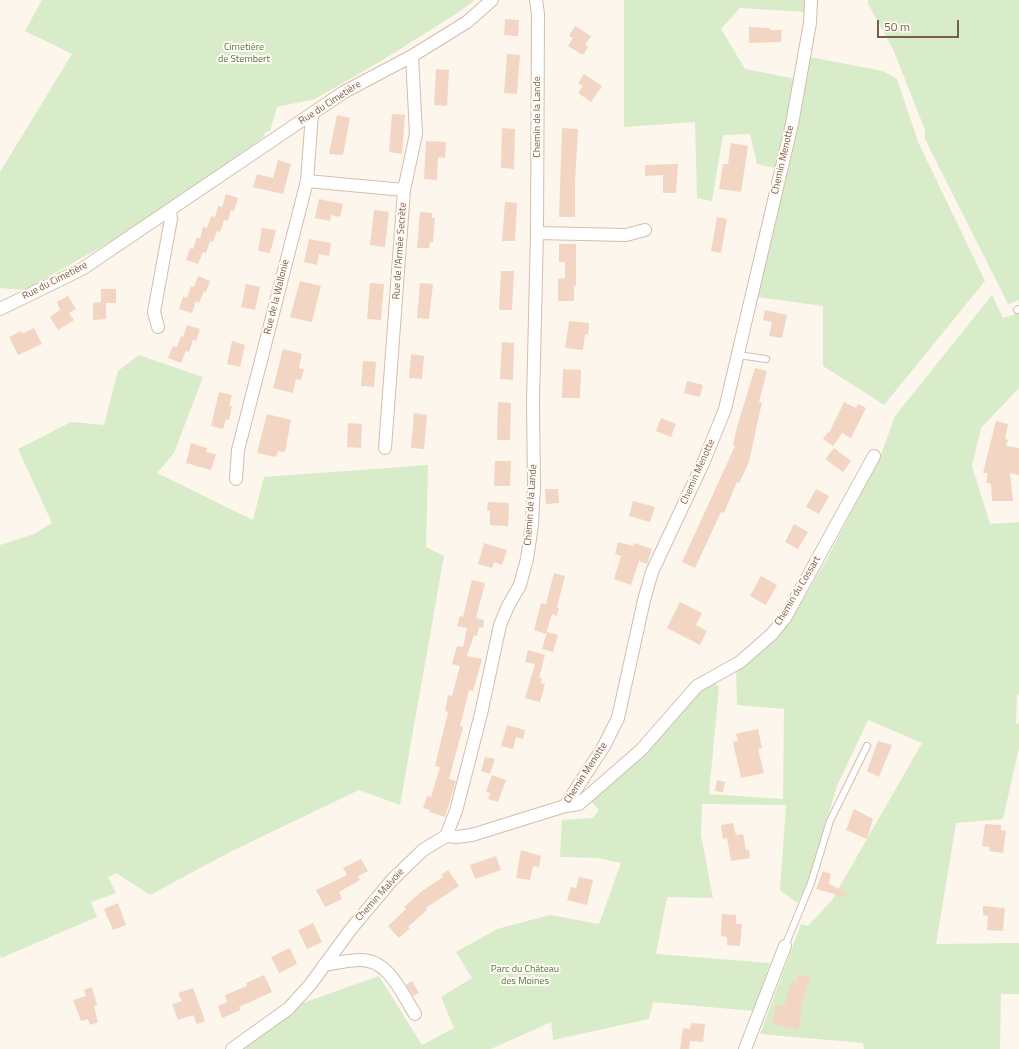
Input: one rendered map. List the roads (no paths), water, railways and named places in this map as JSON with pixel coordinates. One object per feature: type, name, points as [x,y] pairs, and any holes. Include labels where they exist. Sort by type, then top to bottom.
[{"type":"street","name":"Rue du Cimetière","points":[[0,309],[82,269],[312,114],[363,82],[412,56],[468,22],[492,0]]},
{"type":"street","name":"Chemin de la Lande","points":[[446,836],[456,811],[481,714],[500,624],[520,585],[527,559],[532,525],[534,486],[532,401],[537,233],[538,14],[535,0]]},
{"type":"street","name":"Chemin Menotte","points":[[446,836],[457,838],[472,835],[529,819],[565,806],[604,746],[618,718],[644,600],[652,572],[704,461],[725,409],[792,124],[810,23],[811,0]]},
{"type":"street","name":"Rue de l'Armée Secrète","points":[[385,448],[404,190],[416,134],[412,56]]},
{"type":"street","name":"Rue de la Wallonie","points":[[236,479],[238,450],[307,181],[312,114]]},
{"type":"street","points":[[307,181],[404,190]]},
{"type":"street","points":[[158,326],[154,312],[171,219],[170,211]]},
{"type":"street","points":[[537,233],[626,235],[645,230]]},
{"type":"street","name":"Chemin du Cossart","points":[[565,806],[579,804],[641,750],[697,686],[740,662],[772,634],[792,605],[874,456]]},
{"type":"street","name":"Chemin Malvoie","points":[[232,1049],[288,1009],[310,985],[351,929],[392,880],[423,850],[446,836]]},
{"type":"street","points":[[745,1049],[785,946]]},
{"type":"street","points":[[324,965],[362,960],[381,966],[392,978],[415,1014]]},
{"type":"lane","points":[[738,355],[766,359]]},
{"type":"lane","points":[[785,946],[811,883],[830,821],[867,746]]},
{"type":"park label","name":"Cimetière de Stembert","points":[[244,54]]},
{"type":"park label","name":"Parc du Château des Moines","points":[[525,976]]}]
